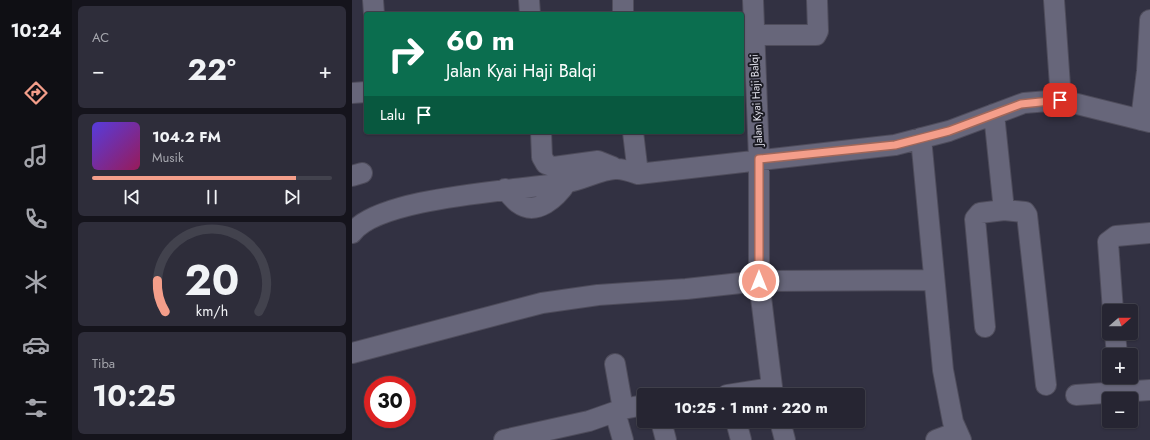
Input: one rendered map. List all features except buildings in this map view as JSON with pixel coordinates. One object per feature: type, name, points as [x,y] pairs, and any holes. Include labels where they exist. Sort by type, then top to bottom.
[{"type":"street","points":[[373,0],[374,12]]},
{"type":"street","points":[[623,0],[624,12]]},
{"type":"street","name":"Jalan Kyai Haji Balqi","points":[[753,0],[750,43],[759,159],[895,145],[949,131],[1024,103],[1060,100],[1146,121]]},
{"type":"street","points":[[750,43],[816,34],[818,31],[817,0]]},
{"type":"street","points":[[1054,0],[1060,100]]},
{"type":"street","points":[[1146,121],[1150,20]]},
{"type":"street","points":[[352,93],[364,92]]},
{"type":"street","points":[[994,114],[1004,210]]},
{"type":"street","points":[[541,134],[542,157],[546,164],[554,167],[598,161],[638,174],[759,159],[759,281],[772,388]]},
{"type":"street","points":[[633,134],[638,174]]},
{"type":"street","points":[[921,138],[943,370],[952,416],[959,436],[936,440]]},
{"type":"street","points":[[352,233],[360,224],[419,203],[505,189],[519,204],[532,208],[546,204],[557,197],[567,182],[617,168]]},
{"type":"street","points":[[985,327],[975,219],[980,213],[1004,210],[1024,212],[1027,214],[1046,385]]},
{"type":"street","points":[[1112,304],[1108,242],[1116,236],[1150,233]]},
{"type":"street","points":[[352,353],[542,303],[598,294],[686,289],[759,281],[934,280]]},
{"type":"street","points":[[615,364],[623,440]]},
{"type":"street","points":[[1076,395],[1119,384],[1150,390]]},
{"type":"street","points":[[504,440],[583,431],[619,411],[637,407]]},
{"type":"street","points":[[663,428],[666,440]]},
{"type":"street","points":[[738,428],[741,440]]},
{"type":"street","points":[[782,428],[785,440]]},
{"type":"route","points":[[759,281],[759,159],[895,145],[949,131],[1024,103],[1060,100]]}]
